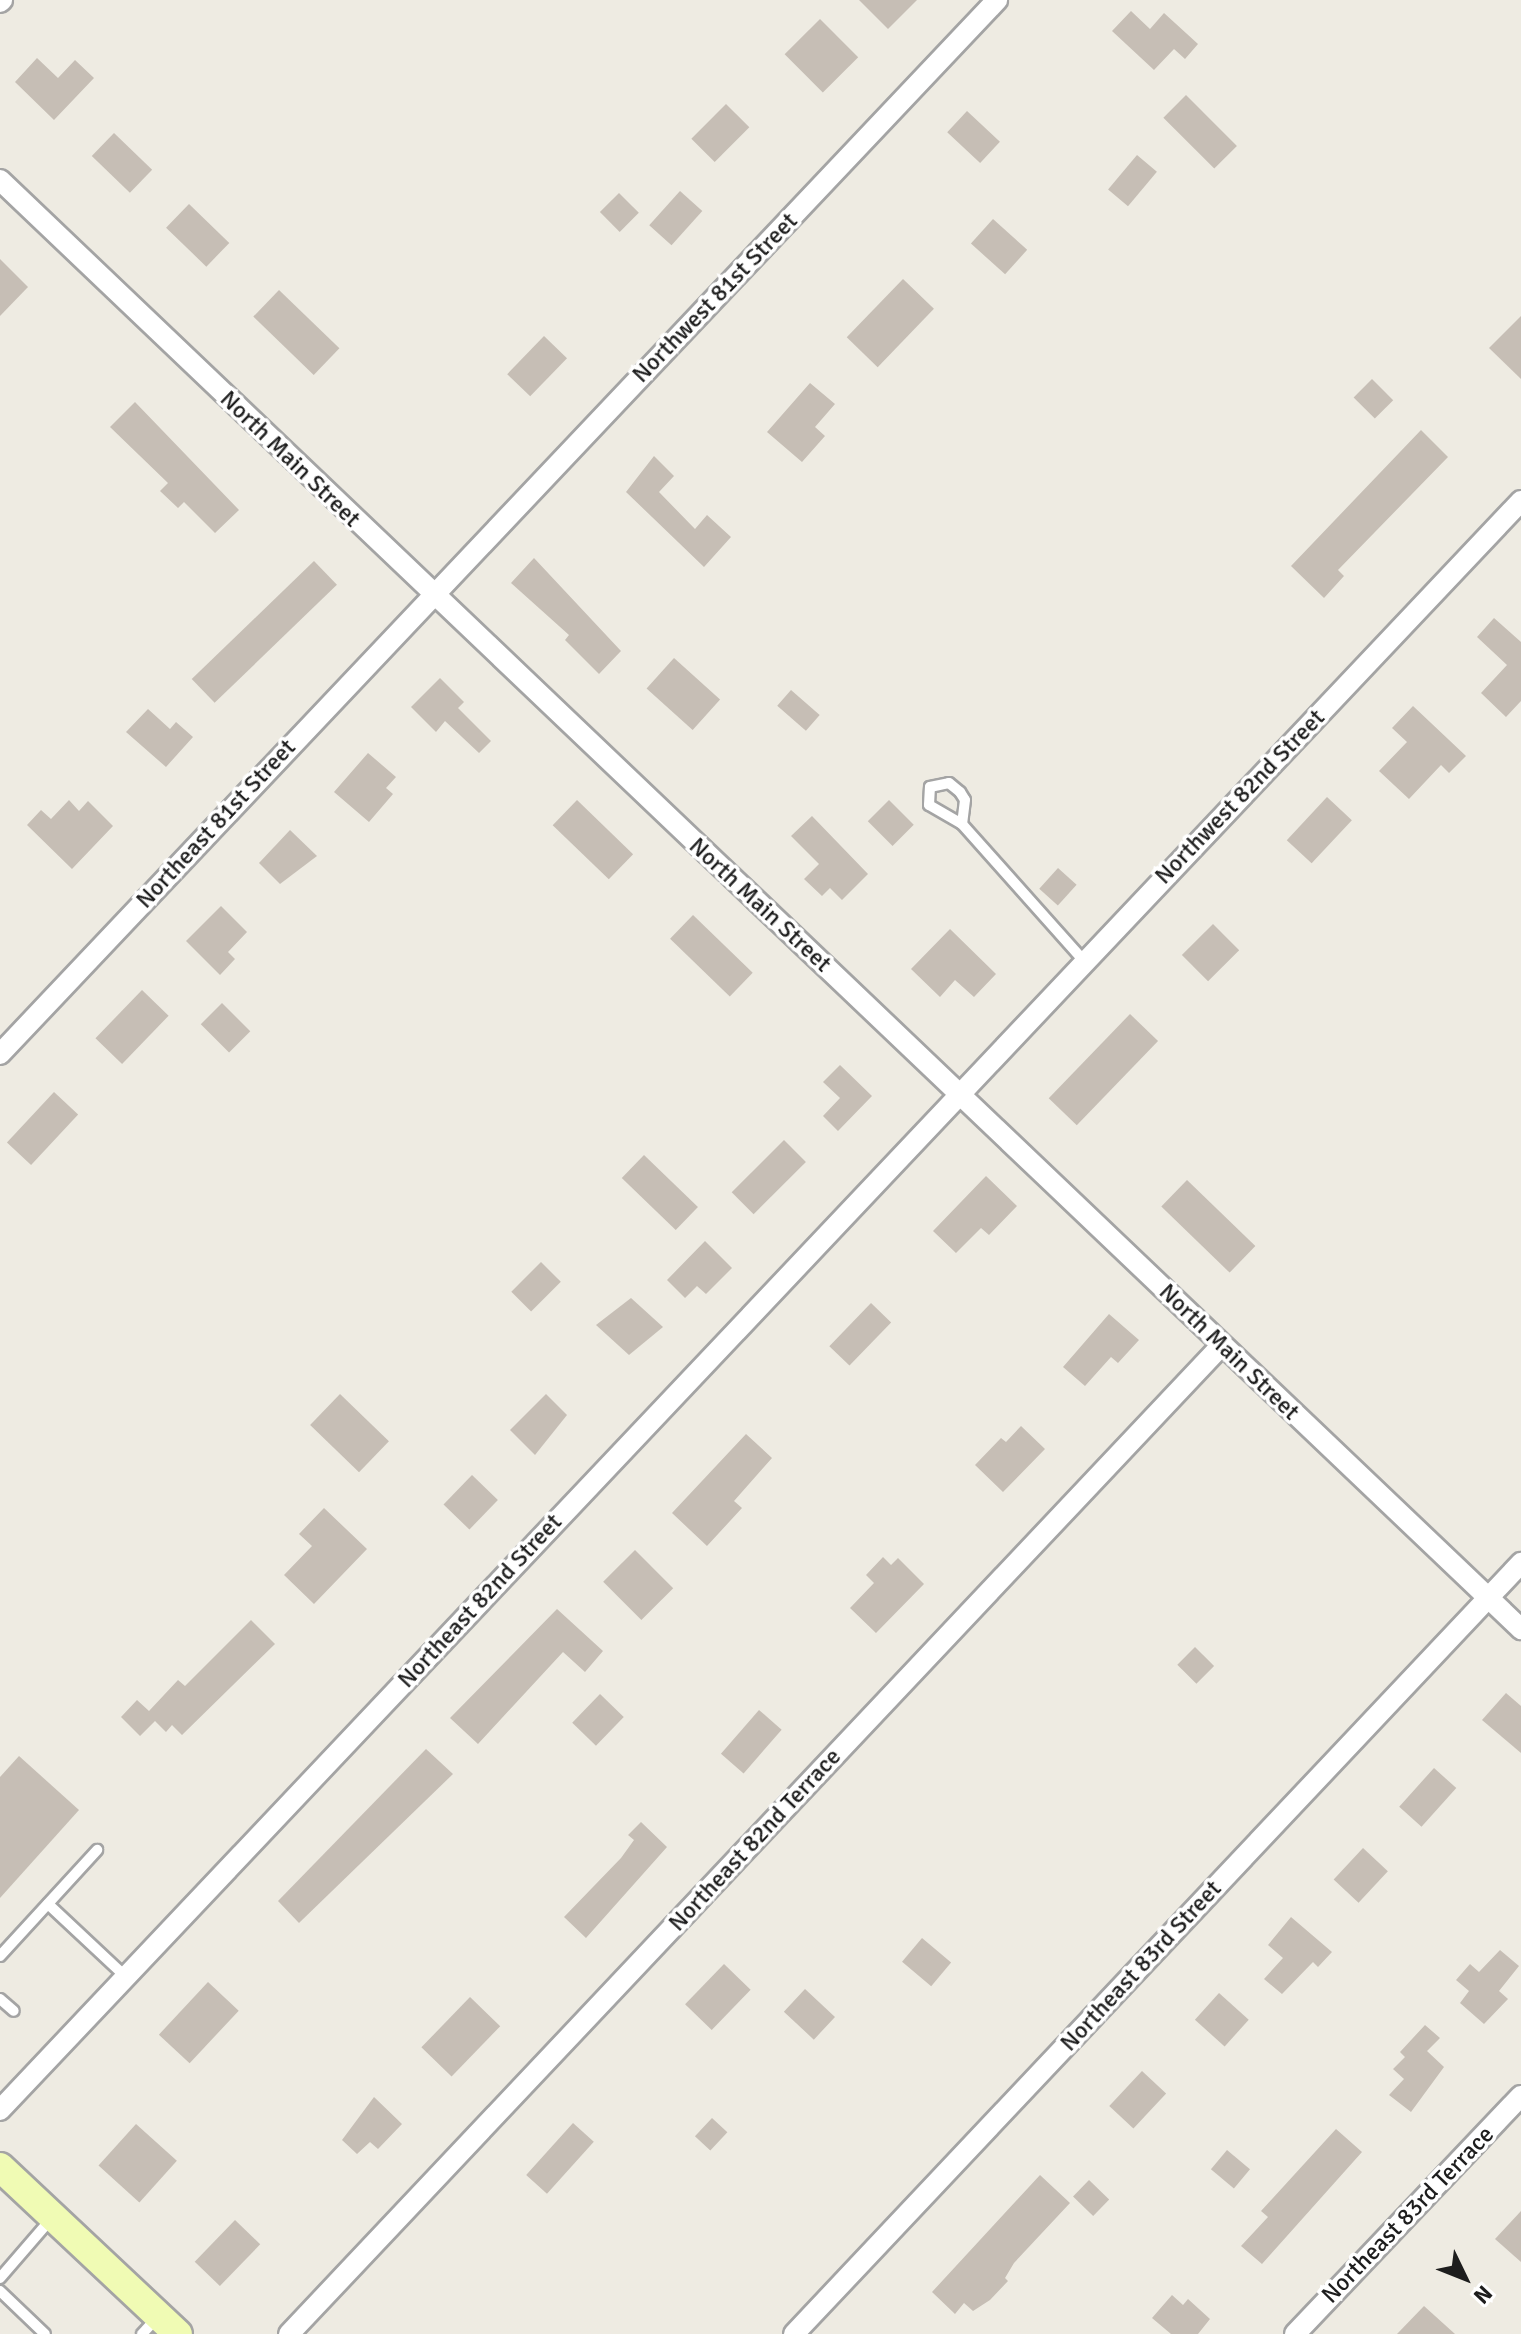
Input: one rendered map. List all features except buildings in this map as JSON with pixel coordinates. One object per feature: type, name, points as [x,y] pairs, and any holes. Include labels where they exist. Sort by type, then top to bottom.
[{"type":"main road","points":[[1,2169],[53,2217],[159,2328]]},
{"type":"street","name":"Northwest 81st Street","points":[[432,595],[997,0]]},
{"type":"street","name":"North Main Street","points":[[0,180],[432,595],[960,1092],[1221,1346],[1521,1629]]},
{"type":"street","name":"Northwest 82nd Street","points":[[960,1092],[1521,501]]},
{"type":"street","name":"Northeast 81st Street","points":[[0,1054],[432,595]]},
{"type":"street","name":"Northeast 82nd Street","points":[[0,2110],[960,1092]]},
{"type":"street","name":"Northeast 82nd Terrace","points":[[289,2334],[1221,1346]]},
{"type":"street","name":"Northeast 83rd Street","points":[[794,2334],[1521,1563]]},
{"type":"street","name":"Northeast 83rd Terrace","points":[[1295,2334],[1521,2096]]},
{"type":"lane","points":[[962,824],[965,800],[960,792],[949,783],[930,787],[929,805],[962,824],[1084,961]]},
{"type":"lane","points":[[0,1956],[97,1850]]},
{"type":"lane","points":[[48,1904],[126,1977]]},
{"type":"lane","points":[[0,1999],[14,2011]]},
{"type":"lane","points":[[0,2278],[53,2217]]},
{"type":"lane","points":[[0,2291],[45,2334]]}]
